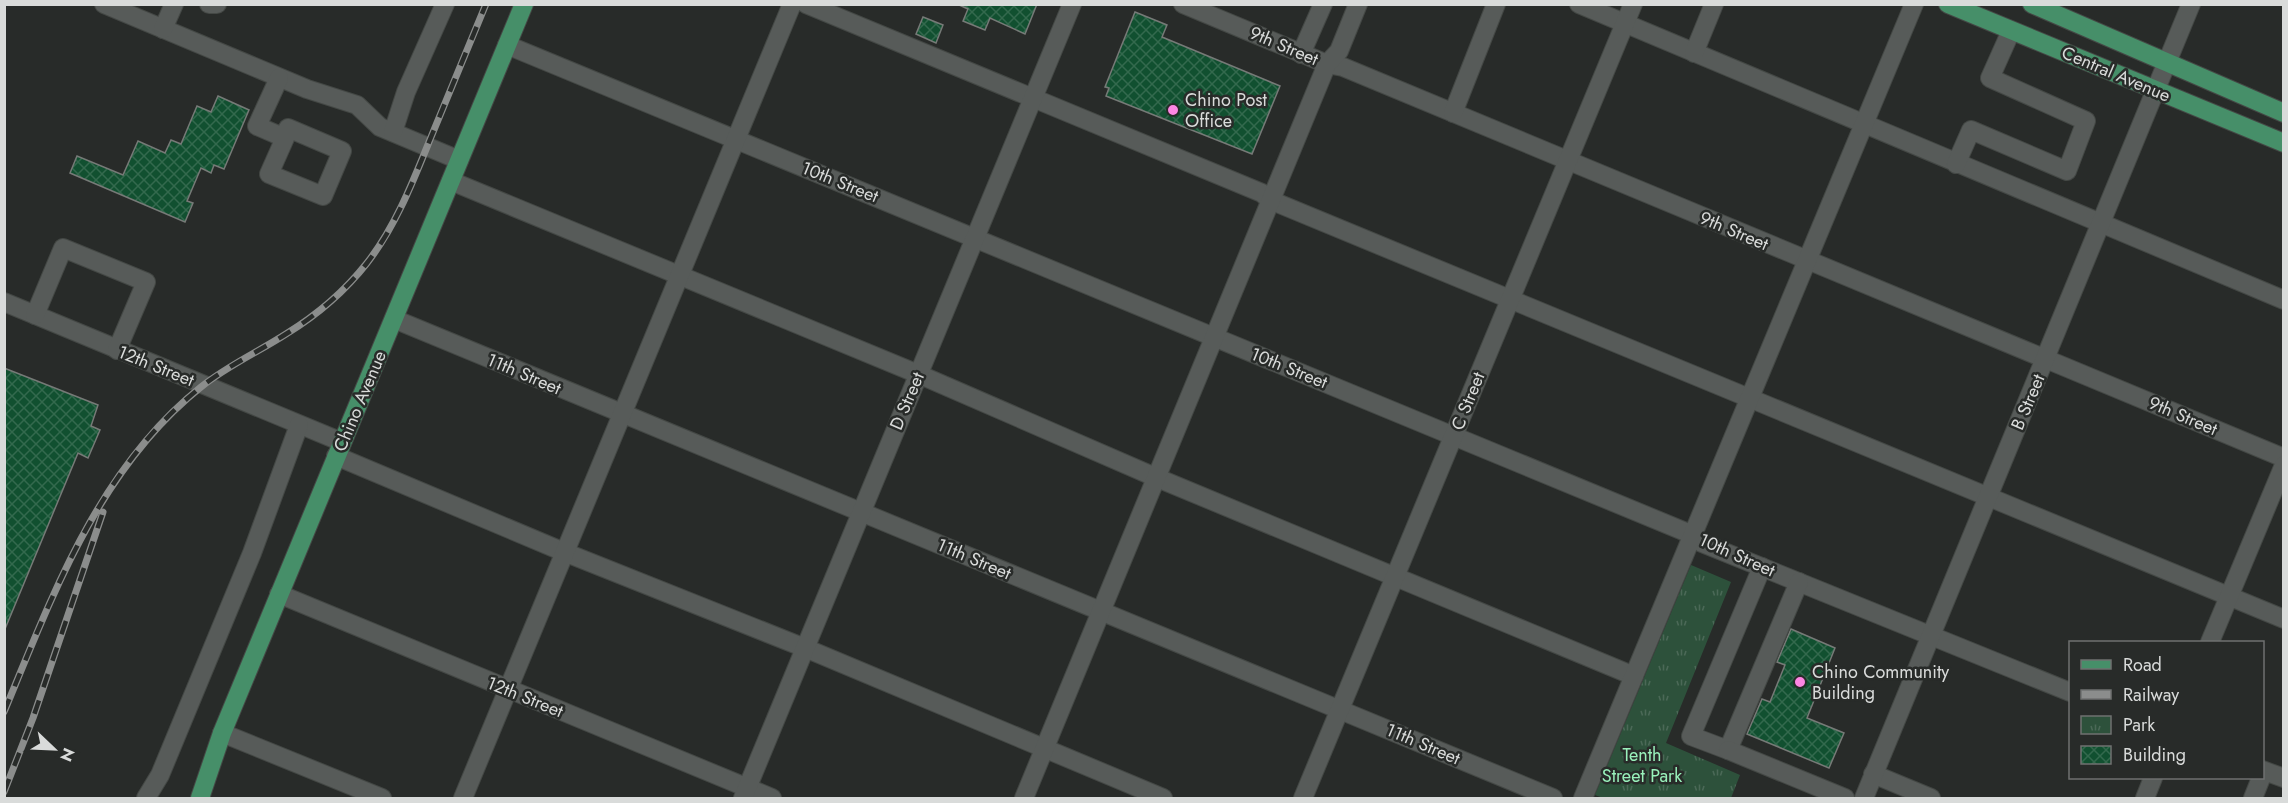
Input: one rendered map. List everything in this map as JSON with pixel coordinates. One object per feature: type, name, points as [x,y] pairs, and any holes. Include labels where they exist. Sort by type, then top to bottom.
[{"type":"main road","name":"Chino Avenue","points":[[200,798],[222,733],[524,4]]},
{"type":"main road","name":"Central Avenue","points":[[1948,4],[2283,143]]},
{"type":"main road","name":"Central Avenue","points":[[2032,4],[2283,113]]},
{"type":"street","points":[[104,4],[279,78],[357,105],[380,127],[459,160]]},
{"type":"street","points":[[163,29],[174,4]]},
{"type":"street","points":[[209,4],[217,4]]},
{"type":"street","points":[[393,132],[406,92],[445,4]]},
{"type":"street","points":[[463,798],[792,4]]},
{"type":"street","points":[[806,4],[1032,100],[1262,193],[1270,200],[2283,619]]},
{"type":"street","name":"D Street","points":[[745,793],[1072,4]]},
{"type":"street","name":"9th Street","points":[[1184,4],[1301,54],[1327,64],[1343,67],[2283,458]]},
{"type":"street","points":[[1301,54],[1323,4]]},
{"type":"street","points":[[1024,798],[1327,64],[1339,51],[1358,4]]},
{"type":"street","points":[[1453,113],[1496,4]]},
{"type":"street","points":[[1579,4],[2283,300]]},
{"type":"street","name":"C Street","points":[[1303,798],[1566,160],[1633,4]]},
{"type":"street","points":[[1694,53],[1714,4]]},
{"type":"street","points":[[1583,798],[1914,4]]},
{"type":"street","name":"B Street","points":[[1864,798],[2191,4]]},
{"type":"street","points":[[1956,164],[1971,130],[2067,171],[2086,121],[1990,78],[2011,31]]},
{"type":"street","name":"10th Street","points":[[507,45],[1454,436],[1693,536],[1702,543],[2069,692]]},
{"type":"street","points":[[279,78],[257,126],[285,138]]},
{"type":"street","points":[[450,182],[918,374],[1155,477],[1634,676]]},
{"type":"street","points":[[35,315],[63,248],[146,282],[117,350]]},
{"type":"street","name":"12th Street","points":[[4,302],[299,425],[339,449],[564,552],[805,648],[1163,798]]},
{"type":"street","name":"11th Street","points":[[394,319],[1553,798]]},
{"type":"street","points":[[146,798],[160,775],[252,554],[299,425]]},
{"type":"street","points":[[2210,641],[2283,465]]},
{"type":"street","points":[[1762,567],[1691,736],[1845,798]]},
{"type":"street","points":[[1728,750],[1799,582]]},
{"type":"street","name":"12th Street","points":[[279,594],[745,793],[772,798]]},
{"type":"street","points":[[222,733],[382,798]]},
{"type":"street","points":[[2264,773],[2283,778]]},
{"type":"street","points":[[1873,774],[1931,798]]},
{"type":"street","points":[[2145,798],[2152,779]]},
{"type":"street","points":[[2253,798],[2261,779]]},
{"type":"green space","name":"Tenth Street Park","points":[[1691,565],[1731,582],[1666,743],[1740,775],[1731,798],[1603,798],[1595,795]]},
{"type":"building","points":[[957,4],[1037,4],[1025,34],[990,18],[985,30],[963,21],[968,9]]},
{"type":"building","points":[[1135,12],[1167,25],[1162,37],[1280,86],[1252,154],[1106,96],[1109,88],[1105,87]]},
{"type":"building","points":[[923,17],[943,25],[936,43],[916,34]]},
{"type":"building","points":[[218,96],[249,110],[224,169],[214,165],[211,173],[201,168],[187,201],[193,203],[185,222],[70,173],[77,156],[123,175],[138,141],[165,153],[171,140],[181,144],[197,106],[211,112]]},
{"type":"building","points":[[4,368],[98,405],[91,426],[100,430],[88,458],[78,453],[5,629]]},
{"type":"building","name":"Chino Community Building","points":[[1791,629],[1835,648],[1807,718],[1844,733],[1829,768],[1747,734],[1762,699],[1770,702],[1785,665],[1777,662]]},
{"type":"railway","points":[[4,712],[61,579],[107,494],[134,455],[165,419],[201,387],[221,372],[297,327],[330,302],[367,263],[377,249],[409,189],[486,4]]},
{"type":"railway","points":[[4,792],[33,718],[103,512]]},
{"type":"place","name":"Chino Post Office","points":[[1173,110]]},
{"type":"place","name":"Chino Community Building","points":[[1800,682]]}]
